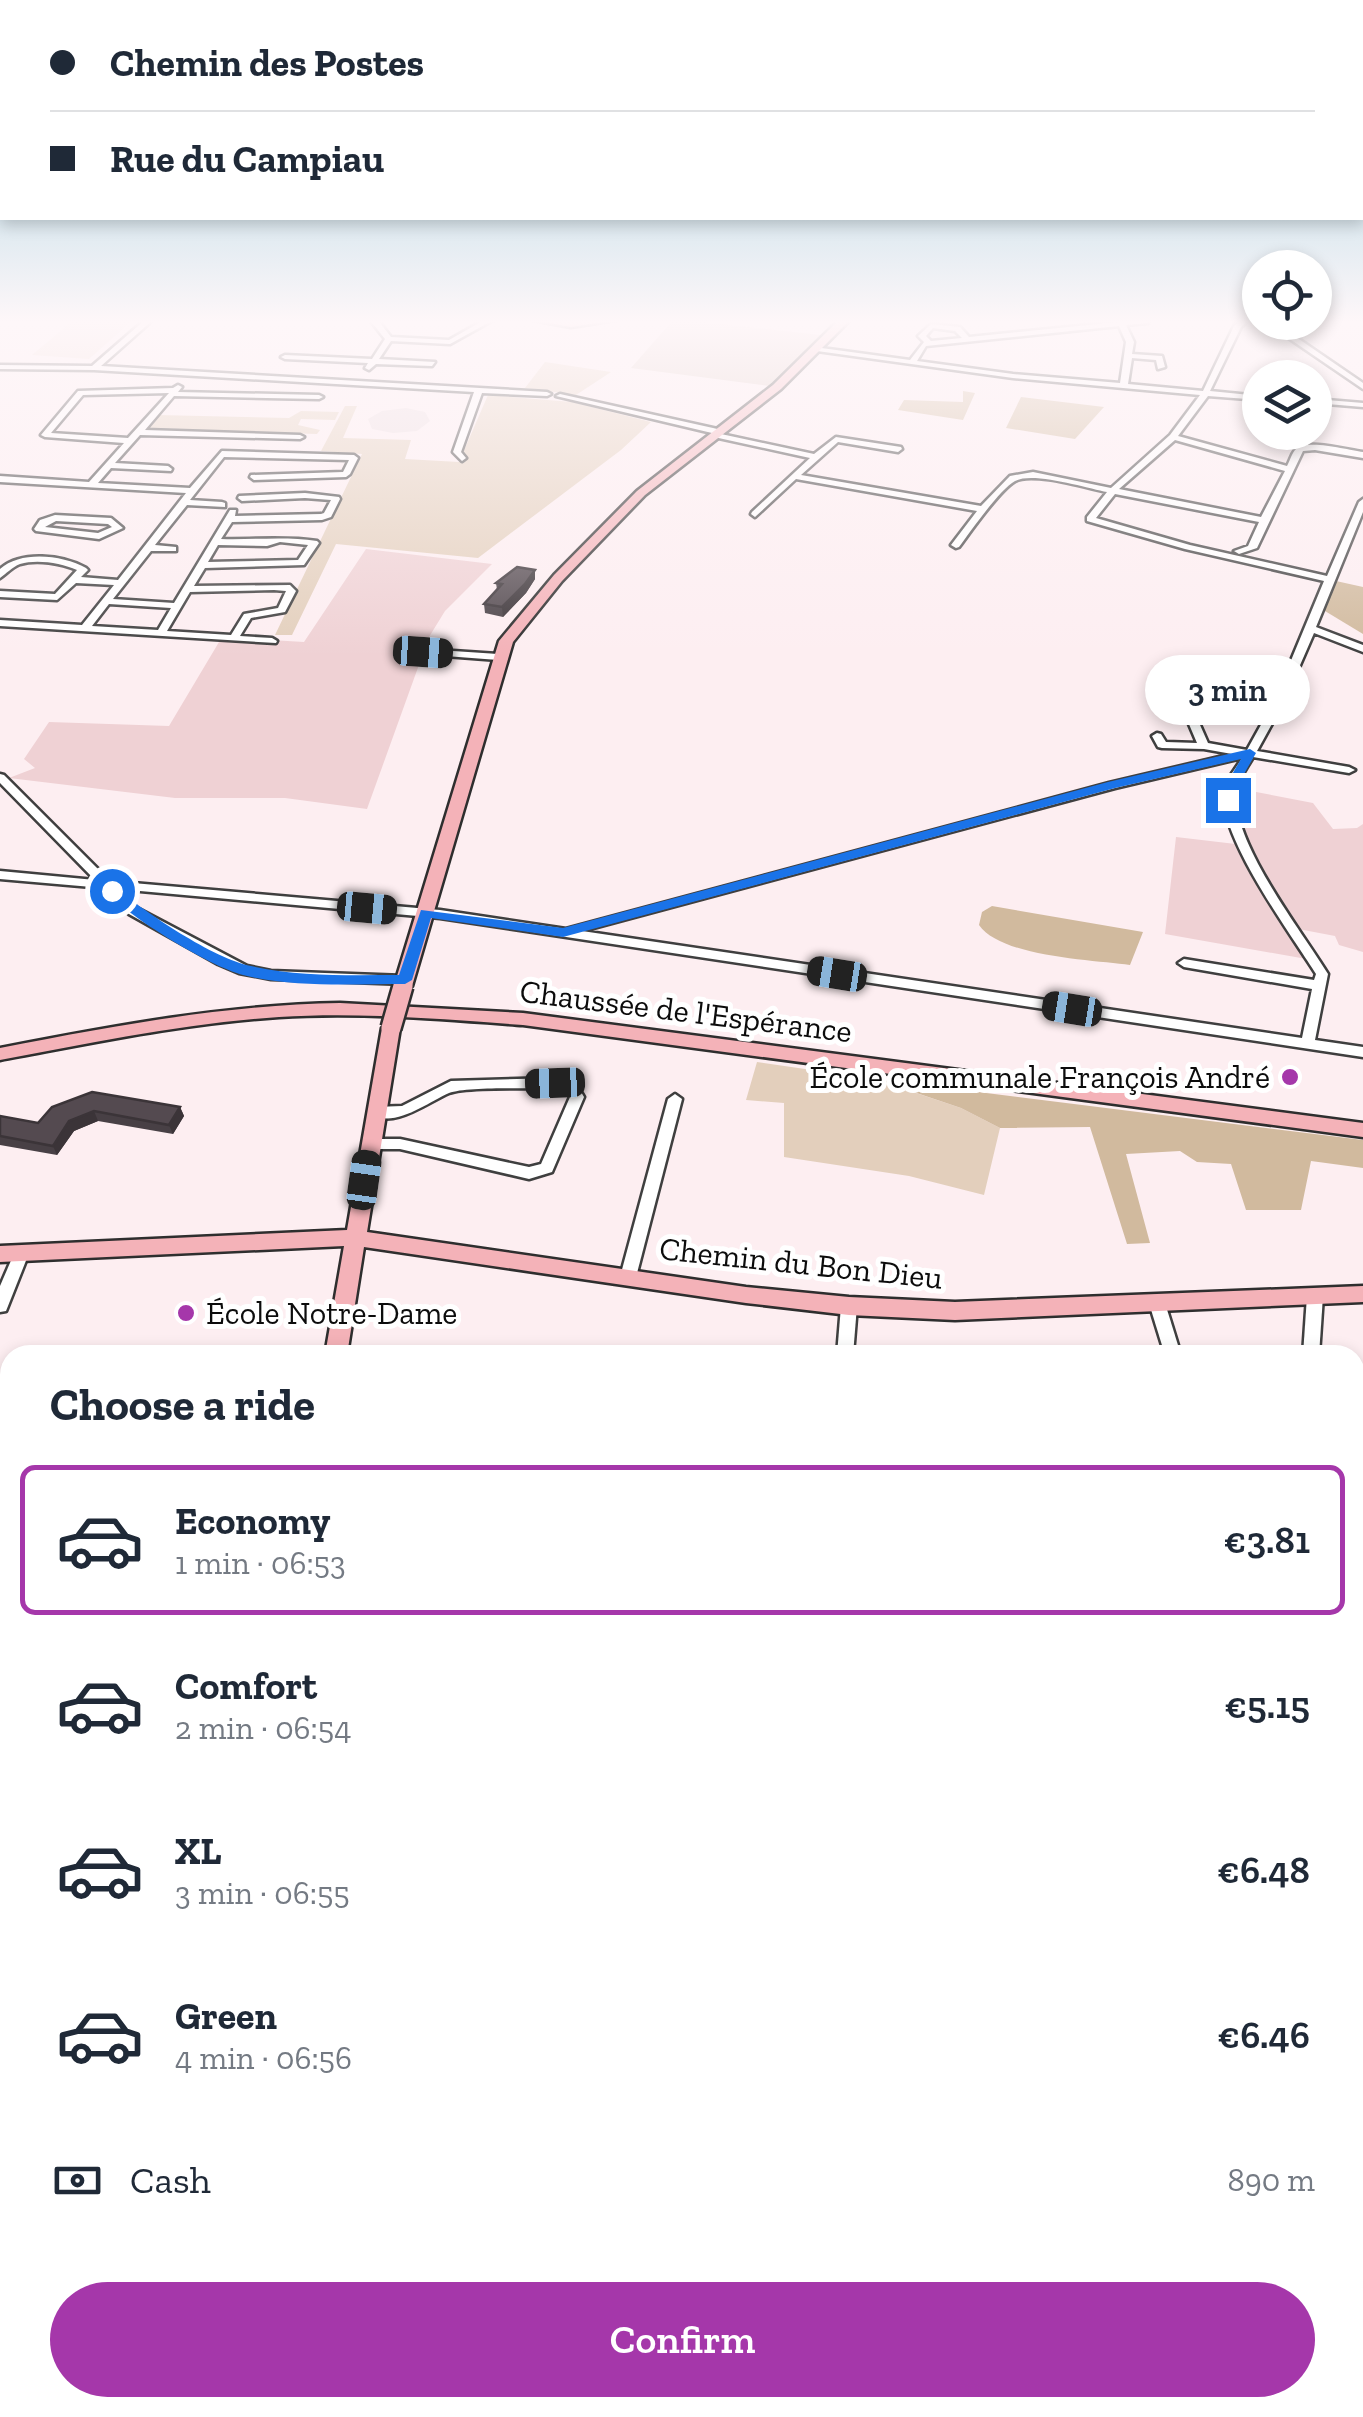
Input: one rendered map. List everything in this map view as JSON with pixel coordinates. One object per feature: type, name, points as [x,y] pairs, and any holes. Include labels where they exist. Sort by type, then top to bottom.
[{"type":"street","points":[[48,432],[45,435],[50,438],[130,441]]},
{"type":"street","points":[[91,484],[138,432],[300,437]]},
{"type":"street","points":[[462,458],[457,452],[464,432]]},
{"type":"street","points":[[707,432],[814,456]]},
{"type":"street","points":[[338,1345],[391,1028],[498,657],[522,619],[599,535],[642,493],[719,432]]},
{"type":"street","points":[[1177,432],[1090,519],[1188,548],[1327,579]]},
{"type":"street","points":[[1173,437],[1210,444],[1247,461],[1289,469]]},
{"type":"street","points":[[755,514],[814,456],[841,438],[898,449]]},
{"type":"street","points":[[1239,551],[1252,548],[1289,469],[1305,447],[1363,455]]},
{"type":"street","points":[[88,625],[218,457],[229,453],[354,458],[346,474],[254,477]]},
{"type":"street","points":[[163,630],[266,457]]},
{"type":"street","points":[[108,466],[168,469]]},
{"type":"street","points":[[956,544],[983,509],[1013,478],[1021,475],[1264,520]]},
{"type":"street","points":[[794,476],[983,509]]},
{"type":"street","points":[[0,479],[192,491]]},
{"type":"street","points":[[229,519],[322,517],[328,515],[336,499],[302,495],[290,499],[242,498]]},
{"type":"street","points":[[183,502],[222,505]]},
{"type":"street","points":[[1307,1044],[1322,974],[1245,846],[1229,808],[1230,788],[1279,702],[1327,579],[1363,502]]},
{"type":"street","points":[[55,518],[102,520],[116,523],[117,530],[95,536],[48,533],[38,528],[55,518]]},
{"type":"street","points":[[202,565],[301,563],[314,543],[279,539],[267,543],[216,542]]},
{"type":"street","points":[[148,548],[173,549]]},
{"type":"street","points":[[0,575],[16,562],[82,566],[76,580],[57,597],[0,594]]},
{"type":"street","points":[[76,580],[121,583]]},
{"type":"street","points":[[188,589],[242,591],[254,586],[287,587],[291,591],[282,610],[247,616],[234,638]]},
{"type":"street","points":[[107,601],[178,606]]},
{"type":"street","points":[[0,614],[88,625]]},
{"type":"street","points":[[0,623],[88,625],[272,640]]},
{"type":"street","points":[[1310,628],[1363,649]]},
{"type":"street","points":[[423,652],[498,657]]},
{"type":"street","points":[[1204,746],[1183,694],[1279,702]]},
{"type":"street","points":[[1157,736],[1162,745],[1204,746],[1348,770]]},
{"type":"street","points":[[563,932],[1113,785],[1250,753]]},
{"type":"street","points":[[0,778],[147,920],[244,970],[322,980],[404,983]]},
{"type":"street","points":[[0,875],[426,913],[1363,1052]]},
{"type":"street","points":[[1184,962],[1317,985]]},
{"type":"street","name":"Chaussée de l'Espérance","points":[[0,1054],[242,1014],[322,1009],[424,1012],[560,1023],[1363,1130]]},
{"type":"street","points":[[370,1144],[400,1144],[529,1173],[547,1168],[577,1097],[572,1089],[555,1083],[451,1086],[404,1111],[375,1112]]},
{"type":"street","points":[[628,1277],[675,1099]]},
{"type":"street","name":"Chemin du Bon Dieu","points":[[11,1253],[354,1238],[849,1306],[955,1311],[1363,1294]]},
{"type":"street","points":[[0,1306],[11,1253]]},
{"type":"street","points":[[1312,1345],[1315,1296]]},
{"type":"street","points":[[1157,1304],[1170,1345]]},
{"type":"street","points":[[846,1345],[849,1306]]},
{"type":"shaded area","points":[[242,432],[319,432],[317,434]]},
{"type":"shaded area","points":[[331,432],[346,432],[343,438],[411,440],[405,459],[459,462],[472,432],[641,432],[478,558],[336,544],[292,635],[275,635],[362,454],[321,451]]},
{"type":"shaded area","points":[[1030,432],[1082,432],[1075,439]]},
{"type":"shaded area","points":[[366,549],[492,564],[445,611],[429,637],[367,809],[285,798],[175,798],[9,778],[35,768],[24,759],[49,722],[169,726],[222,637],[304,642]]},
{"type":"shaded area","points":[[1327,579],[1363,587],[1363,634],[1320,608]]},
{"type":"shaded area","points":[[1230,787],[1313,803],[1333,829],[1363,824],[1363,952],[1339,945],[1335,936],[1293,928],[1312,960],[1165,934],[1176,837],[1244,845]]},
{"type":"shaded area","points":[[992,906],[1143,932],[1130,965],[1049,955],[990,936],[979,925],[982,912]]},
{"type":"shaded area","points":[[757,1062],[874,1079],[961,1108],[1000,1128],[984,1195],[909,1176],[784,1157],[784,1103],[746,1100]]},
{"type":"shaded area","points":[[875,1079],[1363,1140],[1363,1168],[1311,1161],[1301,1210],[1246,1210],[1231,1164],[1197,1162],[1180,1151],[1126,1154],[1150,1243],[1127,1244],[1090,1127],[1000,1128],[961,1108]]},
{"type":"building","points":[[517,567],[535,570],[502,607],[484,604],[502,584],[496,583]]},
{"type":"building","points":[[92,1092],[180,1107],[169,1125],[94,1111],[69,1121],[53,1146],[0,1136],[0,1116],[38,1123],[52,1107]]},
{"type":"place","name":"École communale François André","points":[[1290,1077]]},
{"type":"place","name":"École Notre-Dame","points":[[186,1313]]},
{"type":"route","points":[[112,891],[147,920],[244,970],[322,980],[405,980],[426,913],[563,932],[1113,785],[1250,753],[1230,788],[1228,800]]}]
